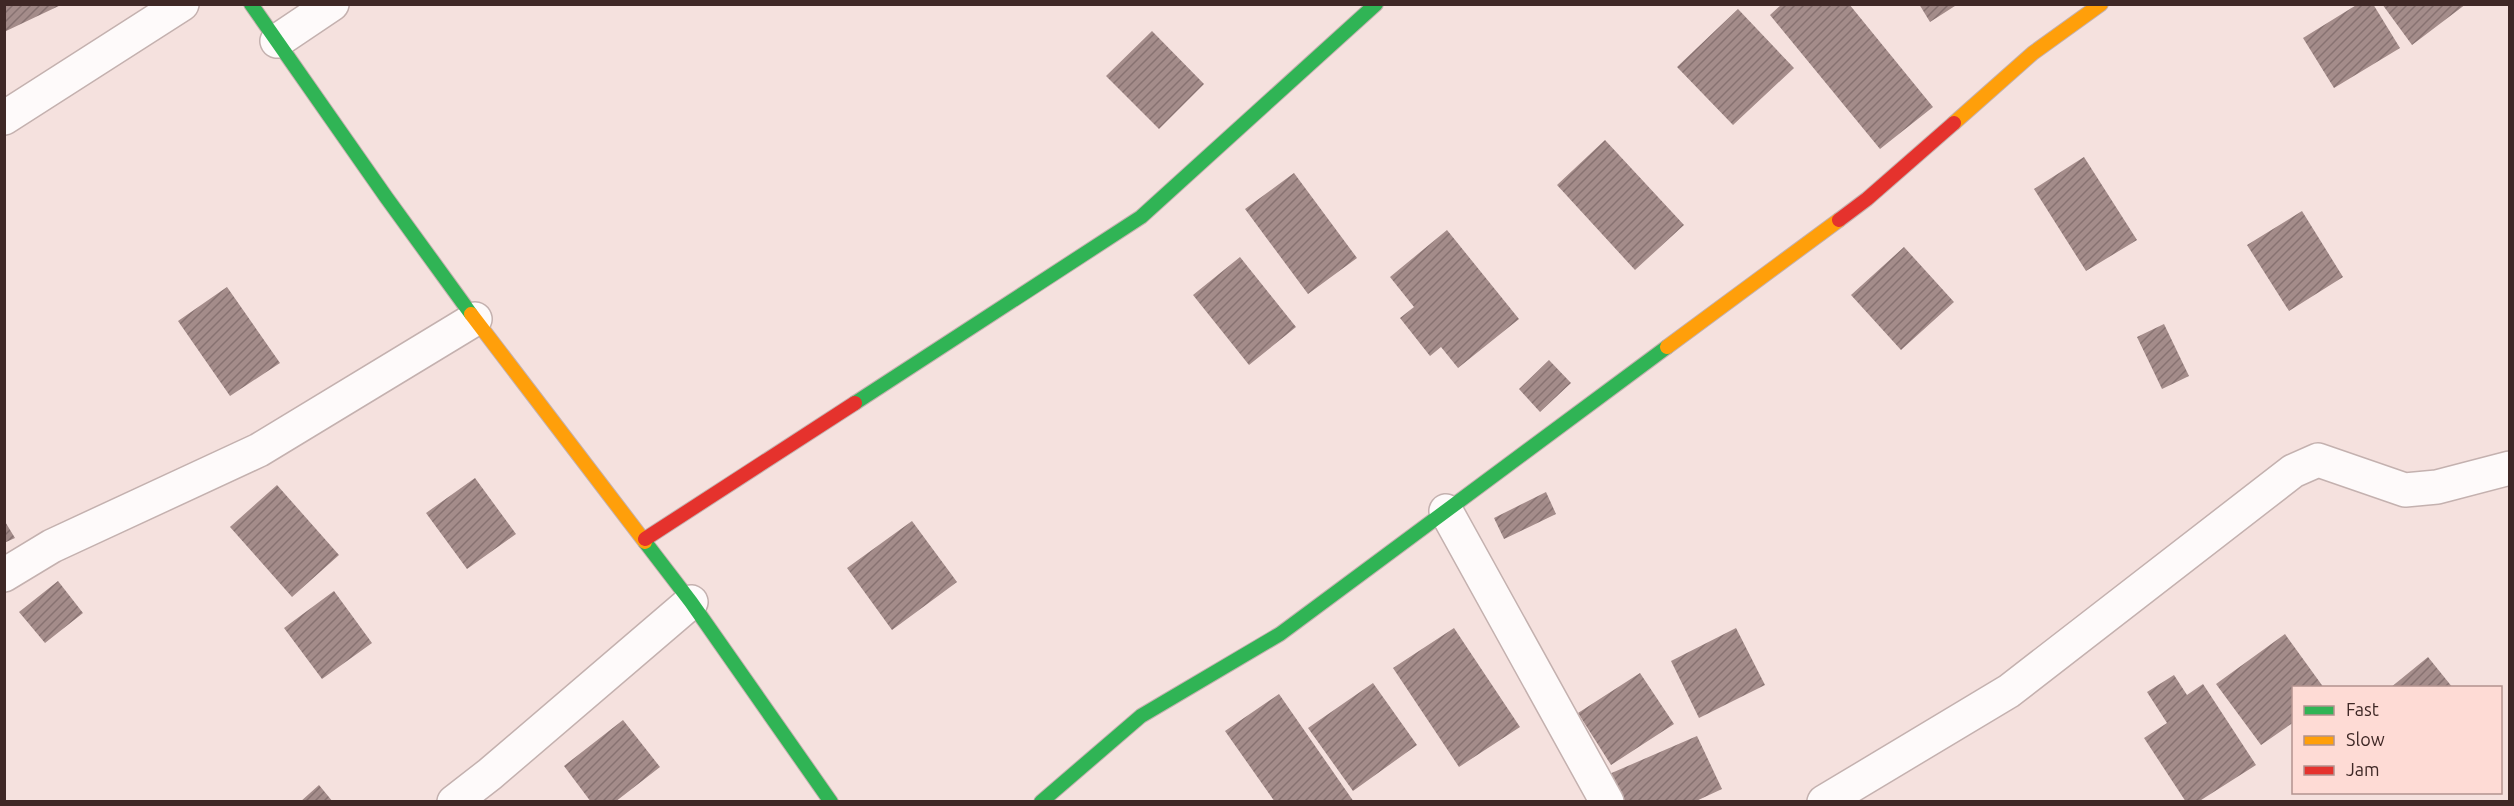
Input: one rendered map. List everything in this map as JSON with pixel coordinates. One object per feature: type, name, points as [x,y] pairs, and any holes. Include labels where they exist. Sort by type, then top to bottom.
[{"type":"street","points":[[4,118],[182,4]]},
{"type":"street","points":[[251,4],[386,197],[475,319],[645,539],[831,801]]},
{"type":"street","points":[[277,41],[332,4]]},
{"type":"street","points":[[645,539],[1141,217],[1376,4]]},
{"type":"street","points":[[1041,801],[1141,716],[1280,634],[1866,199],[2033,53],[2101,4]]},
{"type":"street","points":[[4,575],[52,546],[259,450],[475,319]]},
{"type":"street","points":[[1824,801],[2009,691],[2293,471],[2318,460],[2405,490],[2437,487],[2510,468]]},
{"type":"street","points":[[1446,511],[1607,801]]},
{"type":"street","points":[[454,801],[490,774],[691,602]]},
{"type":"building","points":[[4,4],[63,4],[4,32]]},
{"type":"building","points":[[1782,4],[1849,4],[1933,107],[1880,149],[1770,15]]},
{"type":"building","points":[[1919,4],[1958,4],[1930,22]]},
{"type":"building","points":[[2358,4],[2373,4],[2400,48],[2334,88],[2303,38]]},
{"type":"building","points":[[2382,4],[2466,4],[2412,45]]},
{"type":"building","points":[[1738,9],[1794,68],[1733,125],[1677,67]]},
{"type":"building","points":[[1152,31],[1204,84],[1159,129],[1106,76]]},
{"type":"building","points":[[1605,140],[1684,225],[1635,270],[1557,185]]},
{"type":"building","points":[[2084,157],[2137,240],[2086,271],[2034,189]]},
{"type":"building","points":[[1294,173],[1357,258],[1308,294],[1245,209]]},
{"type":"building","points":[[2302,211],[2343,277],[2289,311],[2247,245]]},
{"type":"building","points":[[1447,230],[1519,319],[1458,368],[1441,347],[1430,356],[1400,318],[1414,307],[1390,277]]},
{"type":"building","points":[[1904,247],[1954,302],[1901,350],[1851,295]]},
{"type":"building","points":[[1240,257],[1296,327],[1249,365],[1193,295]]},
{"type":"building","points":[[227,287],[280,363],[230,396],[178,321]]},
{"type":"building","points":[[2164,324],[2189,376],[2162,389],[2137,337]]},
{"type":"building","points":[[1549,360],[1571,383],[1540,412],[1519,389]]},
{"type":"building","points":[[475,478],[516,534],[467,569],[426,513]]},
{"type":"building","points":[[277,485],[339,555],[292,597],[230,527]]},
{"type":"building","points":[[1546,492],[1556,514],[1504,539],[1494,518]]},
{"type":"building","points":[[4,520],[15,538],[4,543]]},
{"type":"building","points":[[912,521],[957,582],[892,630],[847,568]]},
{"type":"building","points":[[58,581],[83,613],[45,643],[19,612]]},
{"type":"building","points":[[334,591],[372,643],[322,679],[284,628]]},
{"type":"building","points":[[1454,628],[1520,727],[1459,767],[1393,668]]},
{"type":"building","points":[[1736,628],[1765,685],[1699,718],[1671,661]]},
{"type":"building","points":[[2285,634],[2323,686],[2292,686],[2292,723],[2261,745],[2216,684]]},
{"type":"building","points":[[2428,657],[2451,686],[2392,686]]},
{"type":"building","points":[[1640,673],[1674,724],[1611,765],[1578,713]]},
{"type":"building","points":[[2174,675],[2187,695],[2203,684],[2256,765],[2198,802],[2186,802],[2144,738],[2167,723],[2147,692]]},
{"type":"building","points":[[1373,683],[1417,745],[1353,791],[1308,728]]},
{"type":"building","points":[[1279,694],[1354,802],[1275,802],[1225,731]]},
{"type":"building","points":[[623,720],[660,767],[615,802],[591,802],[564,766]]},
{"type":"building","points":[[1697,736],[1722,789],[1694,802],[1618,802],[1607,775]]},
{"type":"building","points":[[319,785],[333,802],[300,802]]},
{"type":"traffic: fast","points":[[251,4],[471,314]]},
{"type":"traffic: fast","points":[[855,403],[1141,217],[1376,4]]},
{"type":"traffic: fast","points":[[1041,802],[1141,716],[1280,634],[1667,347]]},
{"type":"traffic: fast","points":[[645,542],[691,602],[831,802]]},
{"type":"traffic: slow","points":[[1954,123],[2033,53],[2101,4]]},
{"type":"traffic: slow","points":[[1667,347],[1839,220]]},
{"type":"traffic: slow","points":[[471,314],[645,542]]},
{"type":"traffic: jam","points":[[1839,220],[1867,199],[1954,123]]},
{"type":"traffic: jam","points":[[645,539],[855,403]]}]
